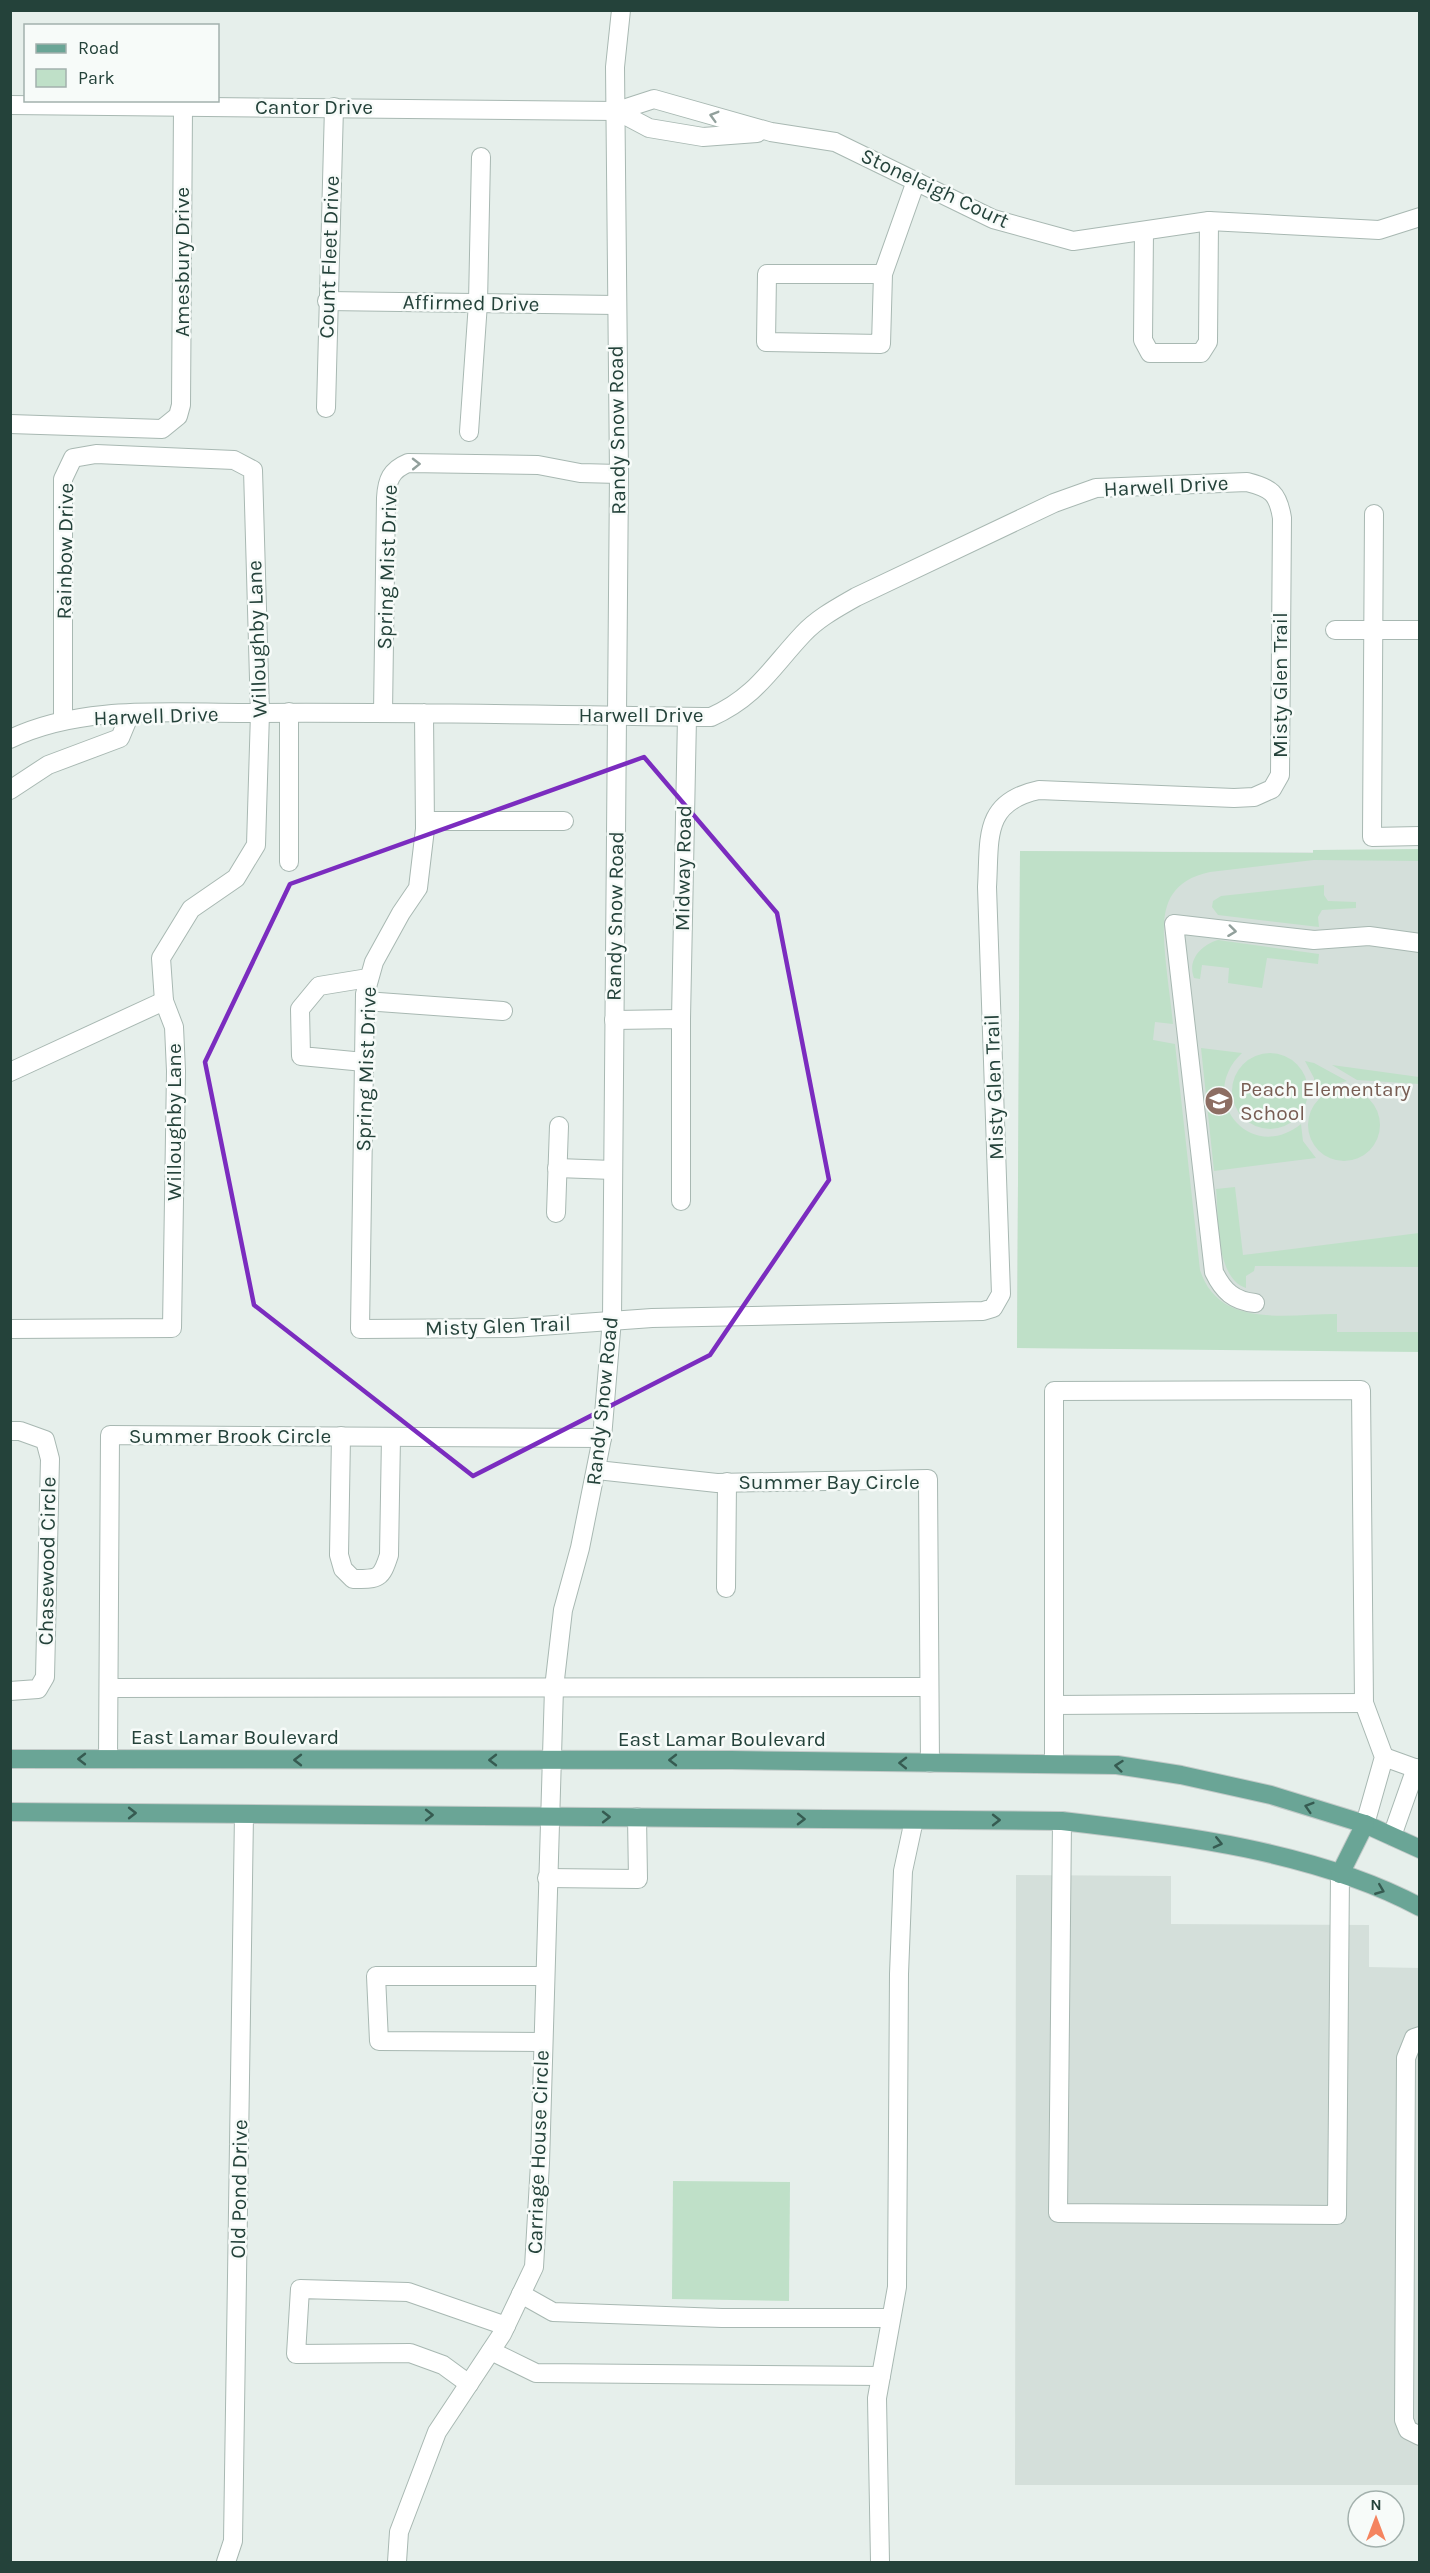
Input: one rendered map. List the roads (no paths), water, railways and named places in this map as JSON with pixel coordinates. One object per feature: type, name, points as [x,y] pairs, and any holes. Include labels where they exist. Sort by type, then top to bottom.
[{"type":"main road","name":"East Lamar Boulevard","points":[[10,1758],[1117,1765],[1181,1775],[1271,1795],[1365,1824],[1419,1849]]},
{"type":"main road","points":[[10,1812],[1062,1821],[1179,1834],[1340,1874],[1419,1907]]},
{"type":"main road","points":[[1340,1874],[1365,1824]]},
{"type":"street","name":"Randy Snow Road","points":[[548,1816],[554,1688],[563,1610],[580,1548],[597,1470],[602,1438],[612,1319],[619,474],[615,67],[621,10]]},
{"type":"street","name":"Stoneleigh Court","points":[[617,111],[654,99],[771,132],[835,142],[993,219],[1073,241],[1209,221],[1379,230],[1419,217]]},
{"type":"street","name":"Cantor Drive","points":[[10,105],[617,111]]},
{"type":"street","name":"Amesbury Drive","points":[[10,424],[162,429],[178,416],[181,405],[183,106]]},
{"type":"street","name":"Count Fleet Drive","points":[[326,408],[327,301],[334,107]]},
{"type":"street","name":"Stoneleigh Court","points":[[617,111],[649,128],[704,137],[771,132]]},
{"type":"street","points":[[469,432],[478,303],[482,157]]},
{"type":"street","points":[[883,274],[767,274],[766,342],[880,344],[883,274],[916,181]]},
{"type":"street","points":[[1144,231],[1143,340],[1150,353],[1202,353],[1208,342],[1209,221]]},
{"type":"street","name":"Affirmed Drive","points":[[327,301],[616,305]]},
{"type":"street","name":"Rainbow Drive","points":[[63,720],[63,479],[73,458],[96,454],[234,460],[253,470]]},
{"type":"street","name":"Spring Mist Drive","points":[[383,713],[386,487],[390,474],[397,467],[408,463],[538,465],[580,473],[619,474]]},
{"type":"street","name":"Willoughby Lane","points":[[10,1329],[172,1328],[176,1071],[174,1026],[164,1001],[161,958],[191,909],[236,878],[256,845],[260,713],[253,470]]},
{"type":"street","name":"Harwell Drive","points":[[10,739],[63,720],[130,714],[289,712],[711,717],[735,706],[772,672],[803,634],[825,614],[1054,503],[1096,488],[1247,482],[1265,487],[1275,495]]},
{"type":"street","name":"Misty Glen Trail","points":[[360,1329],[513,1328],[612,1319],[983,1311],[993,1308],[998,1302],[1001,1282],[987,887],[990,828],[1000,807],[1012,798],[1040,790],[1234,798],[1254,797],[1272,789],[1280,775],[1282,518],[1280,503],[1275,495]]},
{"type":"street","points":[[1374,514],[1372,837],[1419,836]]},
{"type":"street","points":[[1335,630],[1419,630]]},
{"type":"street","points":[[289,712],[289,862]]},
{"type":"street","name":"Spring Mist Drive","points":[[360,1329],[365,1002],[368,978],[401,913],[418,888],[425,821],[424,713]]},
{"type":"street","points":[[10,789],[48,765],[120,738],[130,714]]},
{"type":"street","name":"Midway Road","points":[[681,1201],[681,1019],[687,717]]},
{"type":"street","points":[[425,821],[564,821]]},
{"type":"street","points":[[1255,1303],[1234,1298],[1225,1291],[1214,1272],[1174,924],[1314,940],[1369,936],[1419,943]]},
{"type":"street","points":[[364,1062],[301,1056],[300,1010],[319,986],[368,978]]},
{"type":"street","points":[[10,1072],[164,1001]]},
{"type":"street","points":[[365,1002],[504,1011]]},
{"type":"street","points":[[614,1020],[681,1019]]},
{"type":"street","points":[[556,1213],[559,1126]]},
{"type":"street","points":[[557,1168],[612,1170]]},
{"type":"street","points":[[1054,1763],[1054,1391],[1361,1390],[1364,1702],[1384,1756],[1365,1824]]},
{"type":"street","name":"Chasewood Circle","points":[[10,1431],[20,1431],[45,1440],[50,1459],[45,1677],[38,1689],[10,1690]]},
{"type":"street","name":"Summer Brook Circle","points":[[108,1759],[110,1435],[602,1438]]},
{"type":"street","points":[[340,1436],[339,1555],[343,1569],[353,1579],[375,1579],[383,1573],[389,1555],[391,1437]]},
{"type":"street","name":"Summer Bay Circle","points":[[597,1470],[727,1482],[928,1479],[930,1763]]},
{"type":"street","points":[[726,1588],[727,1482]]},
{"type":"street","points":[[109,1688],[929,1687]]},
{"type":"street","points":[[1054,1705],[1364,1702]]},
{"type":"street","points":[[1384,1756],[1418,1769],[1392,1836]]},
{"type":"street","points":[[1372,1798],[1401,1809]]},
{"type":"street","name":"Old Pond Drive","points":[[226,2562],[233,2541],[244,1814]]},
{"type":"street","name":"Carriage House Circle","points":[[397,2562],[399,2532],[437,2432],[506,2326],[534,2267],[540,2163],[548,1816]]},
{"type":"street","points":[[547,1878],[638,1879],[637,1817]]},
{"type":"street","points":[[880,2562],[877,2398],[897,2287],[898,1974],[902,1881],[914,1820]]},
{"type":"street","points":[[1062,1821],[1058,2213],[1337,2216],[1340,1874]]},
{"type":"street","points":[[543,2042],[379,2041],[376,1976],[544,1976]]},
{"type":"street","points":[[1419,2036],[1414,2038],[1406,2058],[1404,2420],[1408,2430],[1419,2436]]},
{"type":"street","points":[[469,2384],[443,2365],[410,2353],[296,2354],[300,2289],[408,2292],[506,2326]]},
{"type":"street","points":[[521,2294],[553,2312],[722,2318],[891,2318]]},
{"type":"street","points":[[491,2351],[536,2373],[881,2376]]},
{"type":"place","name":"Peach Elementary School","points":[[1219,1101]]}]
